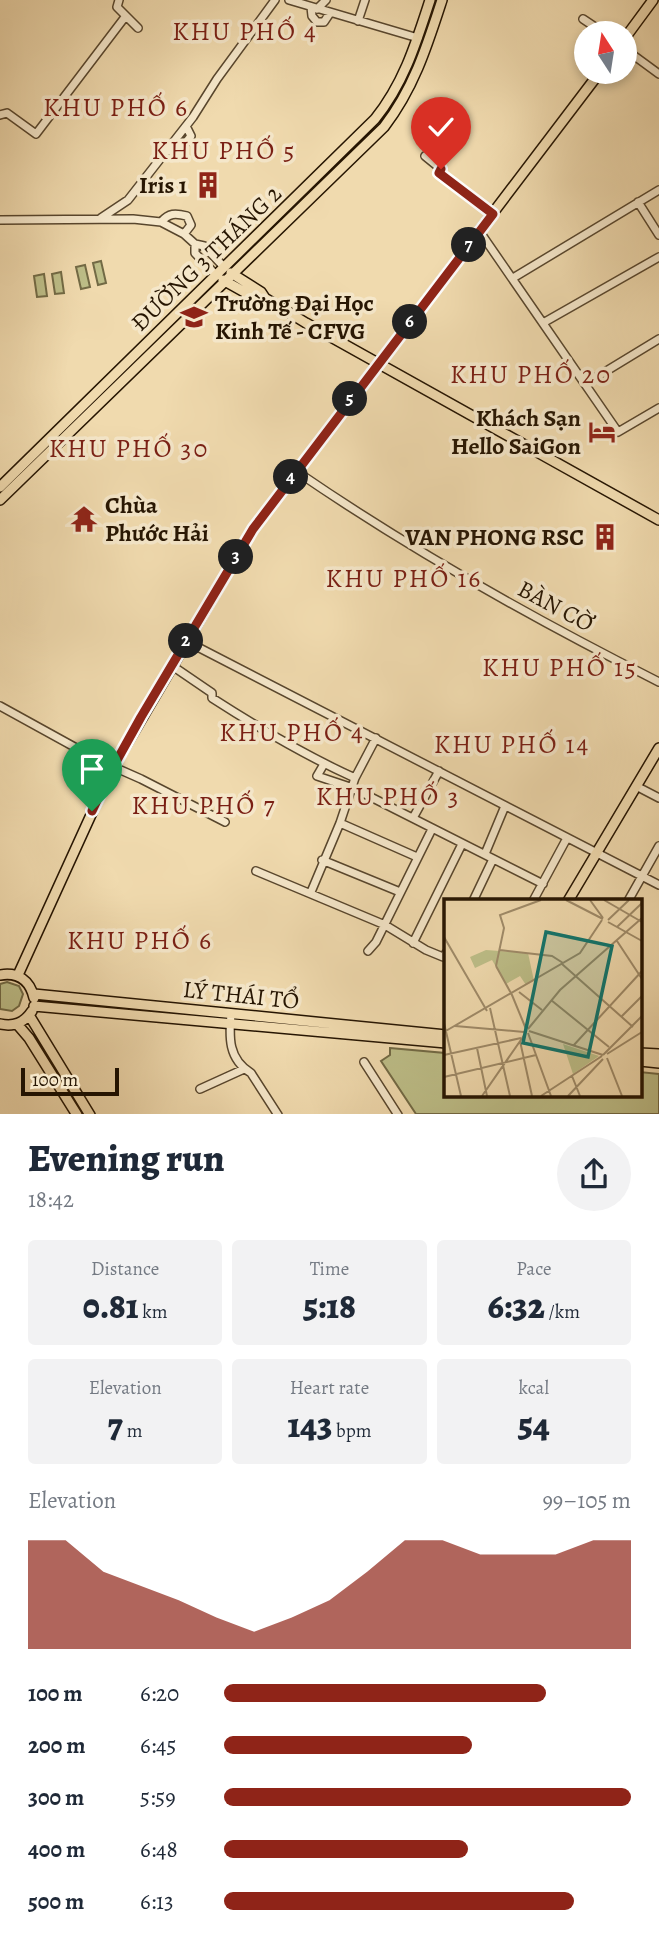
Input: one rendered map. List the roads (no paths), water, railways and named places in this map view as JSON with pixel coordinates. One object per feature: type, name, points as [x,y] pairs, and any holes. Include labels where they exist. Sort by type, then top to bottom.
[{"type":"main road","name":"ĐƯỜNG 3 THÁNG 2","points":[[0,487],[375,119],[400,82],[430,0]]},
{"type":"main road","name":"ĐƯỜNG 3 THÁNG 2","points":[[0,500],[376,136],[405,97],[419,68],[442,0]]},
{"type":"main road","points":[[637,22],[653,0]]},
{"type":"main road","points":[[18,975],[114,766],[253,529],[591,84]]},
{"type":"main road","points":[[246,262],[250,285]]},
{"type":"main road","points":[[224,267],[229,279],[257,299],[265,298]]},
{"type":"main road","points":[[216,275],[250,285],[265,298],[378,364],[659,520]]},
{"type":"main road","points":[[569,899],[659,748]]},
{"type":"main road","points":[[0,1026],[17,1024],[31,1010],[34,994],[28,983],[18,975],[1,973]]},
{"type":"main road","name":"LÝ THÁI TỔ","points":[[34,994],[444,1043]]},
{"type":"main road","points":[[31,1010],[89,1114]]},
{"type":"main road","name":"LÝ THÁI TỔ","points":[[31,1010],[230,1019],[444,1035]]},
{"type":"main road","points":[[17,1024],[29,1038],[76,1114]]},
{"type":"street","points":[[119,0],[117,7],[125,18],[138,28]]},
{"type":"street","points":[[101,218],[128,200],[186,126],[216,79],[275,0]]},
{"type":"street","points":[[289,0],[314,5],[330,13],[418,38]]},
{"type":"street","points":[[314,5],[326,0]]},
{"type":"street","points":[[358,21],[365,0]]},
{"type":"street","points":[[314,5],[312,16],[317,22],[324,22],[330,13]]},
{"type":"street","points":[[0,115],[6,113],[36,134],[125,18]]},
{"type":"street","points":[[637,57],[659,74]]},
{"type":"street","points":[[425,156],[441,169],[439,173],[493,214]]},
{"type":"street","points":[[513,278],[659,190]]},
{"type":"street","points":[[638,202],[659,235]]},
{"type":"street","points":[[161,222],[167,215],[178,213],[187,216],[191,225],[184,234]]},
{"type":"street","points":[[0,220],[101,218],[161,222],[184,234],[195,244],[204,246],[224,267]]},
{"type":"street","points":[[480,232],[618,432],[659,408]]},
{"type":"street","points":[[195,244],[195,253],[216,275]]},
{"type":"street","points":[[543,323],[659,257]]},
{"type":"street","points":[[585,384],[659,339]]},
{"type":"street","name":"BÀN CỜ","points":[[296,471],[350,507],[522,611],[657,680]]},
{"type":"street","points":[[186,641],[659,885]]},
{"type":"street","points":[[171,665],[238,715],[324,764],[355,778]]},
{"type":"street","points":[[657,680],[659,670]]},
{"type":"street","points":[[0,706],[98,760],[225,822]]},
{"type":"street","points":[[311,892],[322,860],[340,823],[355,778],[376,738]]},
{"type":"street","points":[[324,764],[317,776],[353,788],[543,884]]},
{"type":"street","points":[[413,818],[439,771]]},
{"type":"street","points":[[636,786],[659,798]]},
{"type":"street","points":[[485,854],[506,806]]},
{"type":"street","points":[[340,823],[417,858]]},
{"type":"street","points":[[368,951],[385,925],[432,829]]},
{"type":"street","points":[[534,899],[567,838]]},
{"type":"street","points":[[413,943],[462,844]]},
{"type":"street","points":[[629,899],[659,846]]},
{"type":"street","points":[[474,899],[493,859]]},
{"type":"street","points":[[322,860],[400,892]]},
{"type":"street","points":[[256,871],[385,925],[413,943],[444,955]]},
{"type":"street","points":[[230,1019],[230,1049],[244,1069],[251,1073],[277,1114]]},
{"type":"street","points":[[364,1062],[397,1114]]},
{"type":"street","points":[[200,1088],[244,1069]]},
{"type":"place","name":"Iris 1","points":[[208,185]]},
{"type":"place","name":"Trường Đại Học Kinh Tế - CFVG","points":[[194,317]]},
{"type":"place","name":"Khách Sạn Hello SaiGon","points":[[602,432]]},
{"type":"place","name":"Chùa Phước Hải","points":[[84,519]]},
{"type":"place","name":"VAN PHONG RSC","points":[[605,537]]},
{"type":"district","name":"KHU PHỐ 4","points":[[245,31]]},
{"type":"district","name":"KHU PHỐ 6","points":[[116,107]]},
{"type":"district","name":"KHU PHỐ 5","points":[[224,150]]},
{"type":"district","name":"KHU PHỐ 20","points":[[531,374]]},
{"type":"district","name":"KHU PHỐ 30","points":[[129,448]]},
{"type":"district","name":"KHU PHỐ 16","points":[[404,578]]},
{"type":"district","name":"KHU PHỐ 15","points":[[560,667]]},
{"type":"district","name":"KHU PHỐ 4","points":[[292,732]]},
{"type":"district","name":"KHU PHỐ 14","points":[[512,744]]},
{"type":"district","name":"KHU PHỐ 3","points":[[388,796]]},
{"type":"district","name":"KHU PHỐ 7","points":[[204,805]]},
{"type":"district","name":"KHU PHỐ 6","points":[[140,940]]}]
